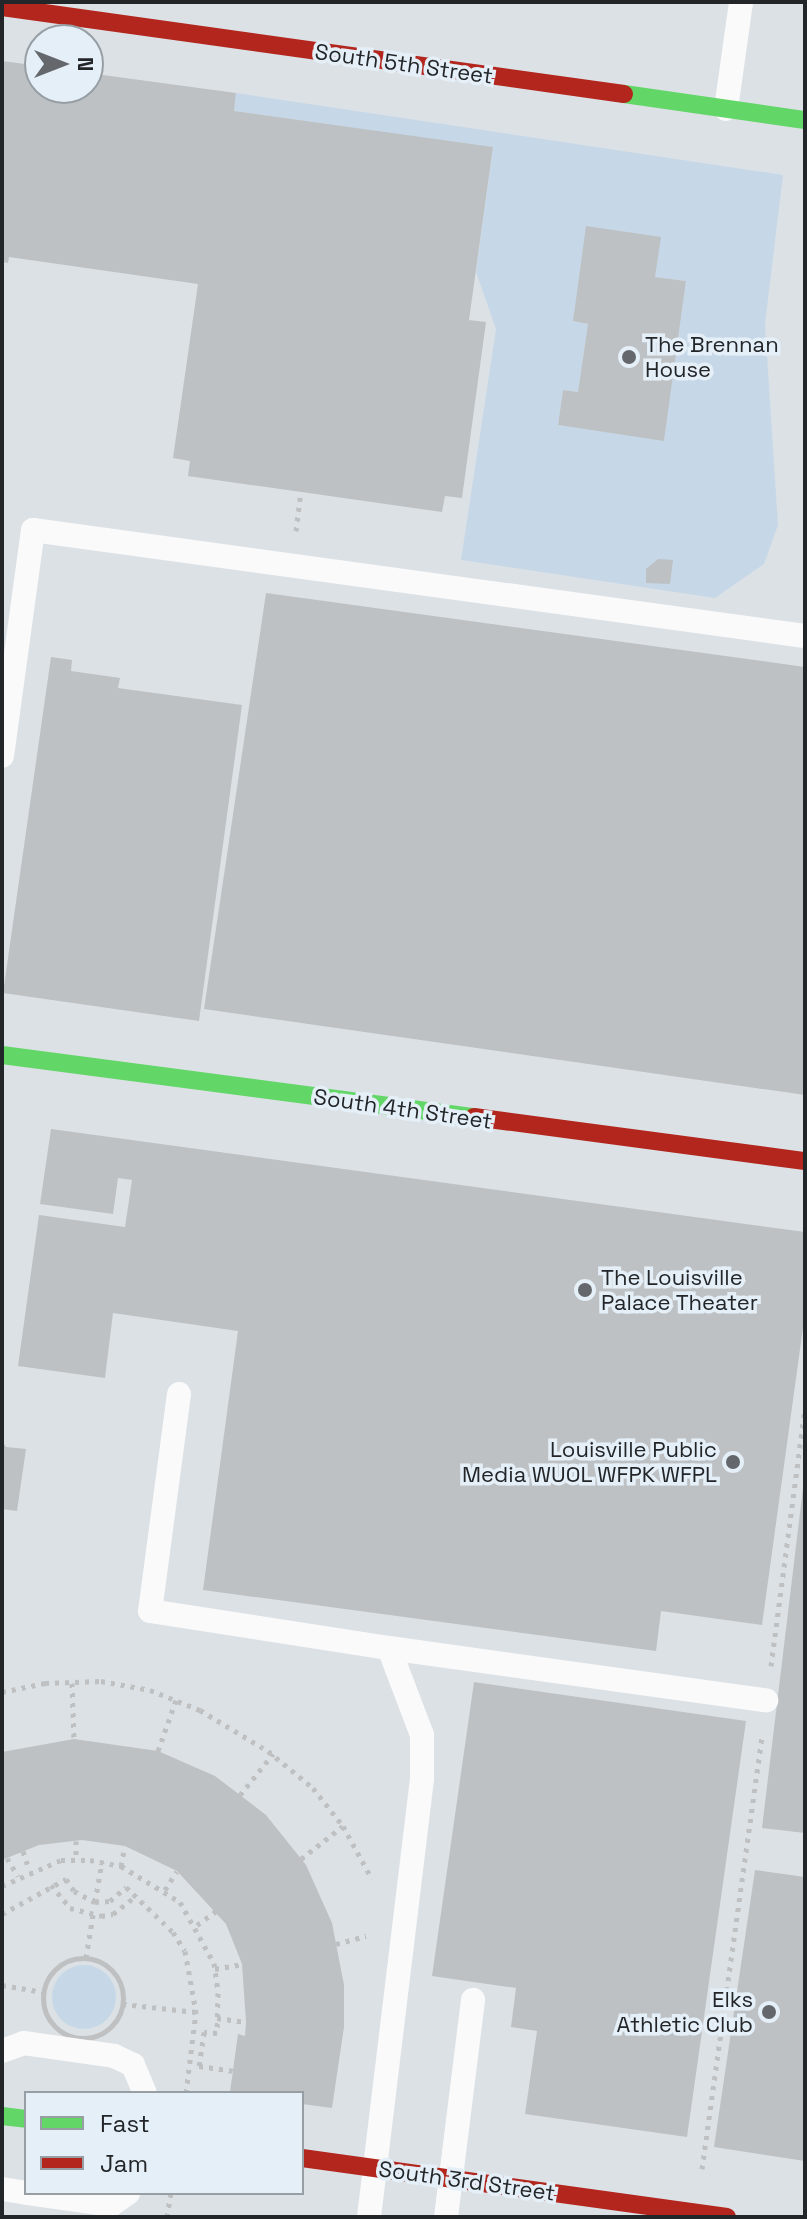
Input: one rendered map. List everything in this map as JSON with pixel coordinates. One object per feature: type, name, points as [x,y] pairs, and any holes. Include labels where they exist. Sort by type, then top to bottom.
[{"type":"street","name":"South 5th Street","points":[[2,7],[805,120]]},
{"type":"street","name":"South 4th Street","points":[[2,1055],[805,1161]]},
{"type":"street","points":[[2,2116],[24,2119]]},
{"type":"street","name":"South 3rd Street","points":[[304,2158],[727,2217]]},
{"type":"lane","points":[[726,109],[741,2]]},
{"type":"lane","points":[[2,756],[33,530],[805,636]]},
{"type":"lane","points":[[179,1394],[150,1611],[389,1648],[766,1700]]},
{"type":"lane","points":[[369,2217],[422,1778],[422,1735],[389,1648]]},
{"type":"lane","points":[[446,2217],[473,2000]]},
{"type":"lane","points":[[2,2051],[24,2043],[125,2059],[133,2065],[144,2091]]},
{"type":"lane","points":[[2,2189],[24,2193]]},
{"type":"lane","points":[[41,2195],[111,2205],[125,2195]]},
{"type":"path","points":[[696,2213],[805,1409]]},
{"type":"path","points":[[2,1692],[101,1681],[176,1700],[273,1754],[313,1788],[343,1826],[377,1889]]},
{"type":"path","points":[[72,1683],[74,1739]]},
{"type":"path","points":[[158,1751],[176,1700]]},
{"type":"path","points":[[240,1795],[273,1754]]},
{"type":"path","points":[[301,1859],[343,1826]]},
{"type":"path","points":[[76,1841],[76,1860]]},
{"type":"path","points":[[121,1866],[125,1846]]},
{"type":"path","points":[[23,1851],[29,1870]]},
{"type":"path","points":[[7,1858],[18,1876]]},
{"type":"path","points":[[2,1886],[29,1870],[76,1860],[121,1866],[164,1891],[197,1925],[215,1969],[217,2033],[204,2032],[199,2066],[233,2071]]},
{"type":"path","points":[[95,1902],[102,1862]]},
{"type":"path","points":[[164,1891],[177,1871]]},
{"type":"path","points":[[2,1914],[66,1879],[74,1891],[95,1902],[110,1901],[126,1887],[136,1896],[185,1951],[196,2012],[186,2091]]},
{"type":"path","points":[[51,1885],[70,1908],[93,1915],[113,1914],[136,1896]]},
{"type":"path","points":[[197,1925],[216,1911]]},
{"type":"path","points":[[86,1958],[93,1915]]},
{"type":"path","points":[[336,1944],[371,1935]]},
{"type":"path","points":[[86,1958],[116,1974],[123,2004],[107,2031],[77,2038],[51,2021],[43,1992],[59,1965],[86,1958]]},
{"type":"path","points":[[215,1969],[242,1964]]},
{"type":"path","points":[[2,1985],[43,1992]]},
{"type":"path","points":[[123,2004],[196,2012]]},
{"type":"path","points":[[217,2018],[246,2022]]},
{"type":"path","points":[[167,2217],[171,2195]]},
{"type":"shaded area","points":[[236,93],[783,175],[765,324],[778,525],[764,564],[715,598],[461,560],[496,329],[476,272],[493,148],[234,111]],"holes":[[[655,277],[686,281],[664,440],[558,425],[563,390],[578,392],[588,324],[573,321]]]},
{"type":"shaded area","points":[[84,1965],[102,1971],[110,1979],[116,1997],[110,2015],[102,2023],[84,2029],[66,2023],[58,2015],[52,1997],[58,1979],[66,1971]]},
{"type":"building","points":[[2,61],[24,64],[24,104],[104,104],[104,75],[236,93],[234,111],[493,147],[469,320],[486,322],[462,498],[445,496],[442,512],[188,476],[190,461],[173,458],[198,284],[9,257],[8,263],[2,262]]},
{"type":"building","name":"The Brennan House","points":[[586,226],[661,237],[655,277],[686,281],[664,441],[558,425],[563,390],[578,392],[588,324],[573,321]]},
{"type":"building","points":[[658,559],[673,560],[670,584],[646,583],[646,569]]},
{"type":"building","points":[[266,593],[805,667],[805,1095],[204,1009]]},
{"type":"building","points":[[51,657],[72,660],[71,671],[120,678],[118,688],[242,705],[199,1021],[3,993]]},
{"type":"building","points":[[51,1129],[805,1232],[805,1313],[762,1625],[661,1611],[656,1651],[203,1590],[238,1331],[113,1313],[105,1378],[18,1366],[39,1215],[125,1227],[132,1180],[118,1178],[113,1214],[40,1204]]},
{"type":"building","points":[[2,1440],[6,1447],[26,1449],[17,1511],[2,1509]]},
{"type":"building","points":[[805,1488],[805,1833],[762,1828]]},
{"type":"building","points":[[474,1682],[746,1721],[687,2137],[525,2114],[537,2031],[511,2027],[516,1988],[432,1976]]},
{"type":"building","points":[[74,1739],[158,1751],[215,1776],[266,1815],[306,1865],[332,1923],[344,1985],[344,2027],[332,2108],[304,2104],[304,2091],[230,2091],[238,2034],[245,2036],[242,1964],[226,1924],[177,1871],[125,1846],[82,1840],[39,1845],[2,1860],[2,1752]]},
{"type":"building","name":"Elks Athletic Club","points":[[755,1870],[805,1877],[805,2161],[714,2147]]},
{"type":"traffic: fast","points":[[624,94],[805,120]]},
{"type":"traffic: fast","points":[[2,1055],[474,1117]]},
{"type":"traffic: fast","points":[[2,2116],[24,2119]]},
{"type":"traffic: jam","points":[[2,7],[624,94]]},
{"type":"traffic: jam","points":[[474,1117],[805,1161]]},
{"type":"traffic: jam","points":[[304,2158],[727,2217]]},
{"type":"place","name":"The Brennan House","points":[[629,357]]},
{"type":"place","name":"The Louisville Palace Theater","points":[[585,1290]]},
{"type":"place","name":"Louisville Public Media WUOL WFPK WFPL","points":[[733,1462]]},
{"type":"place","name":"Elks Athletic Club","points":[[769,2012]]}]
